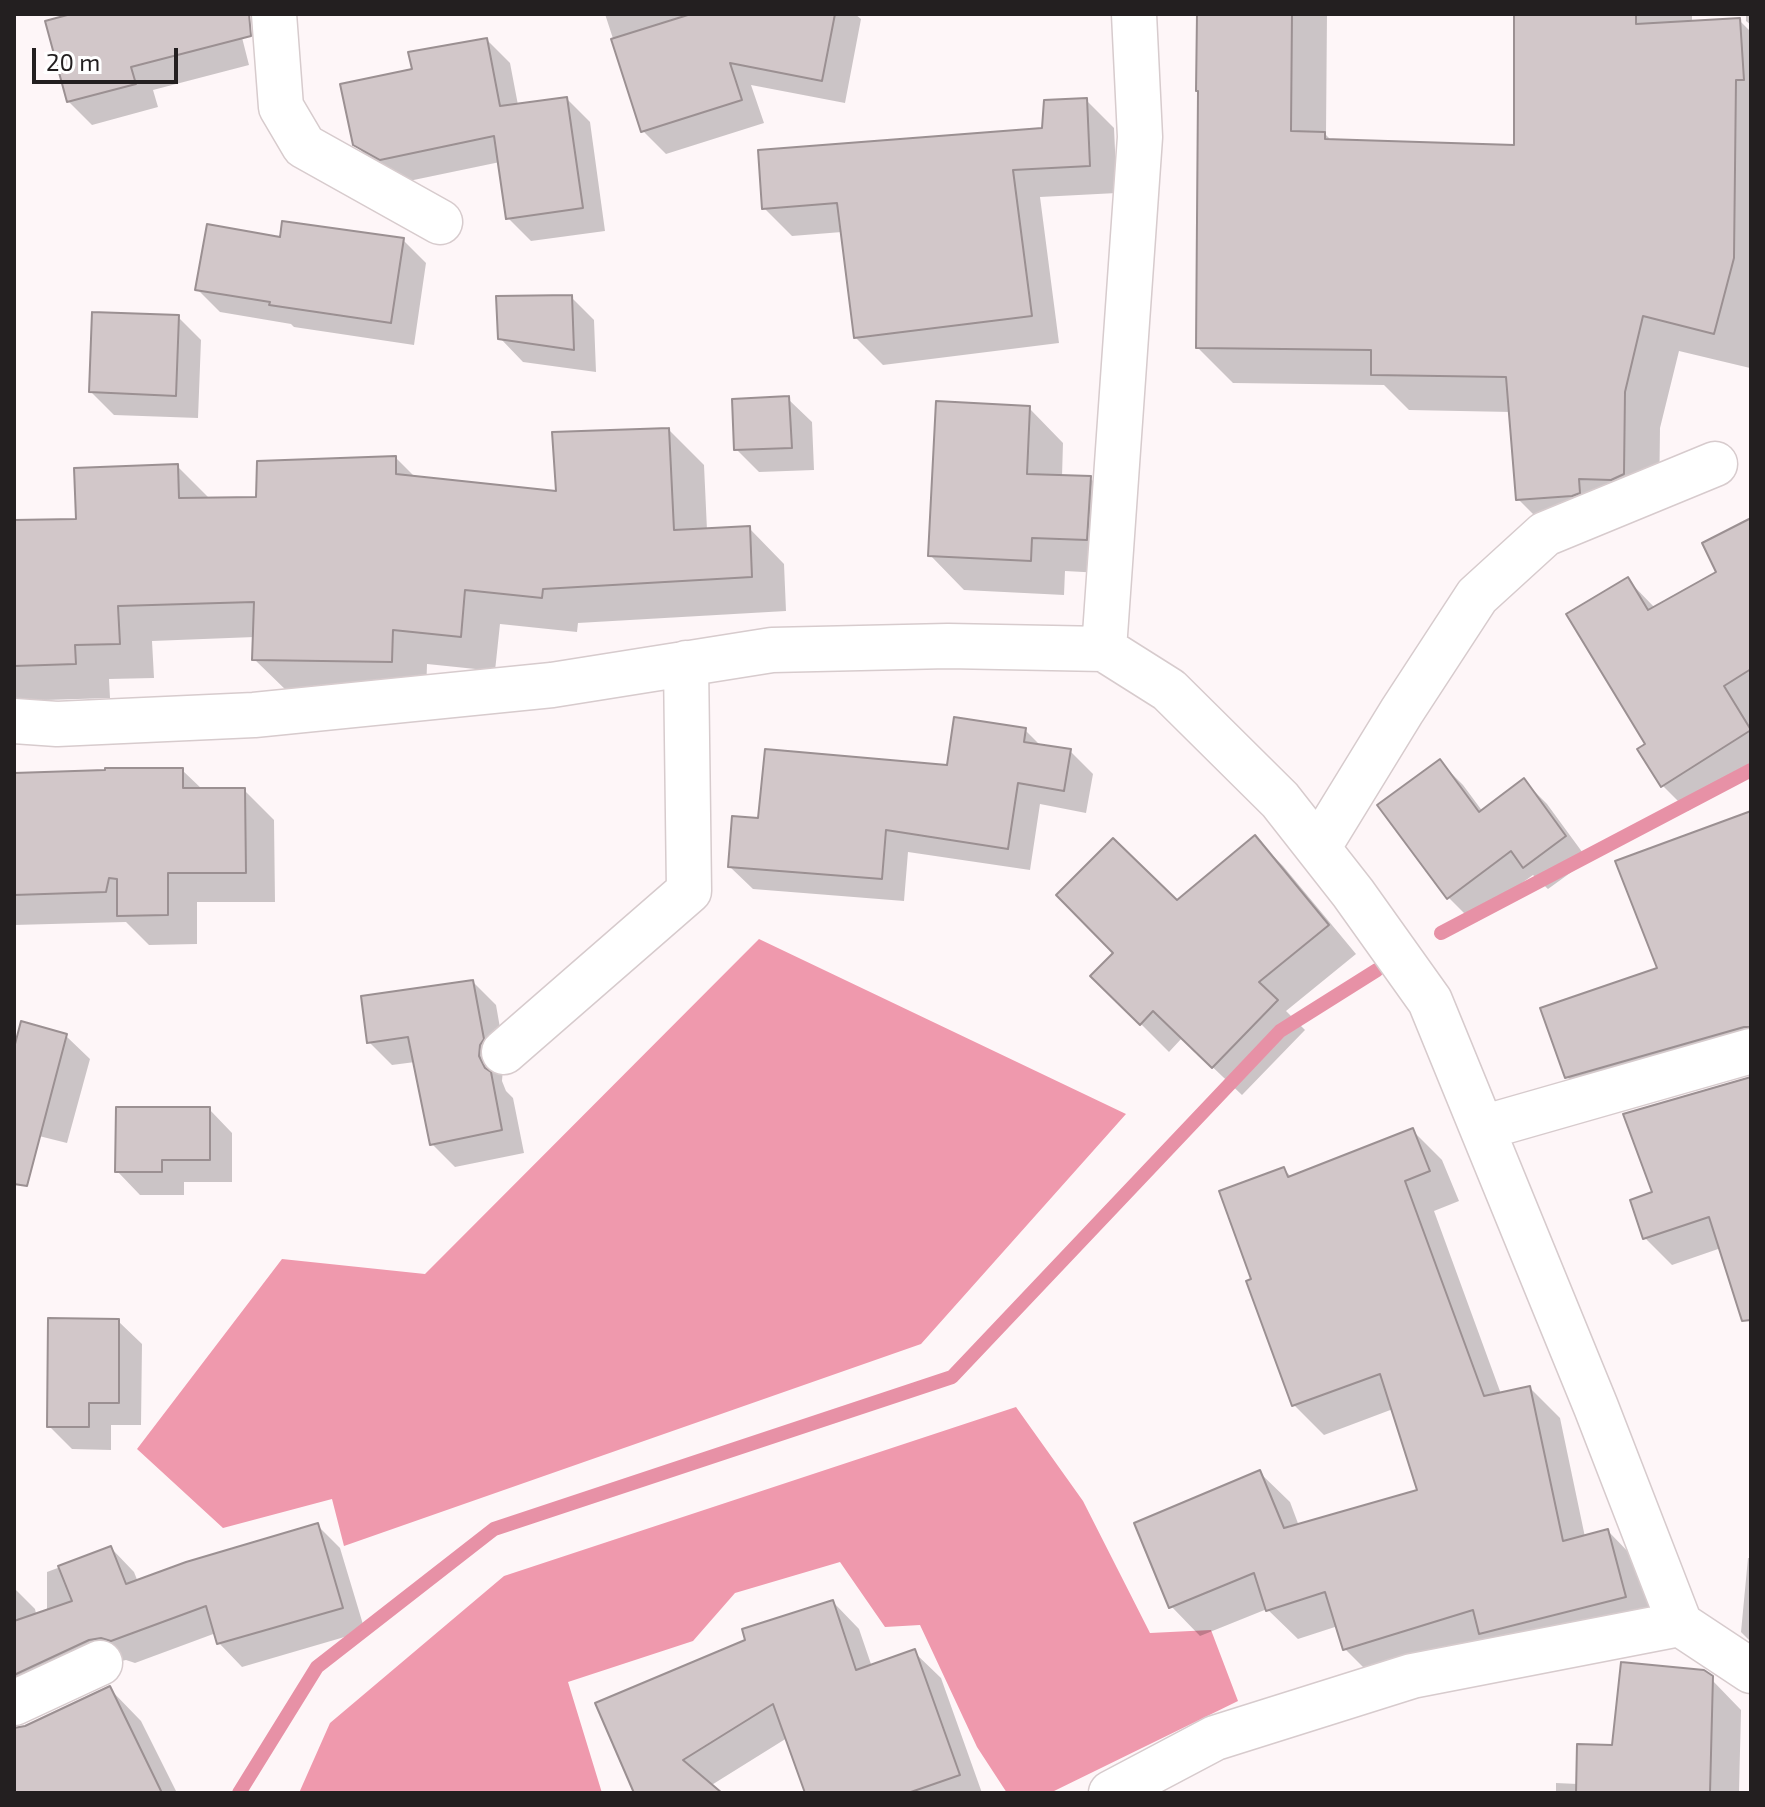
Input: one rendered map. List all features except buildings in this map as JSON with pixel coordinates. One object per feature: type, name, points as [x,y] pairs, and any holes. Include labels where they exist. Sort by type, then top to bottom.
[{"type":"street","points":[[274,14],[281,107],[304,146],[440,222]]},
{"type":"street","points":[[1104,649],[1140,137],[1134,14]]},
{"type":"street","points":[[1318,848],[1477,596],[1545,534],[1715,464]]},
{"type":"street","points":[[14,721],[57,724],[254,715],[552,685],[772,650],[948,646],[1104,649],[1169,690],[1280,800],[1353,893],[1430,1001],[1596,1407],[1680,1624],[1751,1671]]},
{"type":"street","points":[[504,1052],[689,891],[686,663]]},
{"type":"street","points":[[1482,1128],[1751,1051]]},
{"type":"street","points":[[1111,1793],[1215,1738],[1412,1676],[1680,1624]]},
{"type":"street","points":[[14,1703],[100,1663]]},
{"type":"shaded area","points":[[759,939],[1126,1114],[921,1344],[344,1546],[332,1499],[223,1528],[137,1449],[282,1259],[425,1274]]},
{"type":"shaded area","points":[[1016,1407],[1083,1501],[1150,1633],[1211,1630],[1238,1701],[1050,1793],[1007,1793],[977,1747],[920,1625],[885,1627],[840,1562],[735,1593],[693,1641],[568,1682],[602,1793],[299,1793],[330,1723],[504,1576]]},
{"type":"waterway","points":[[1441,933],[1751,770]]},
{"type":"waterway","points":[[239,1793],[317,1667],[494,1529],[952,1377],[1280,1031],[1377,970]]}]
